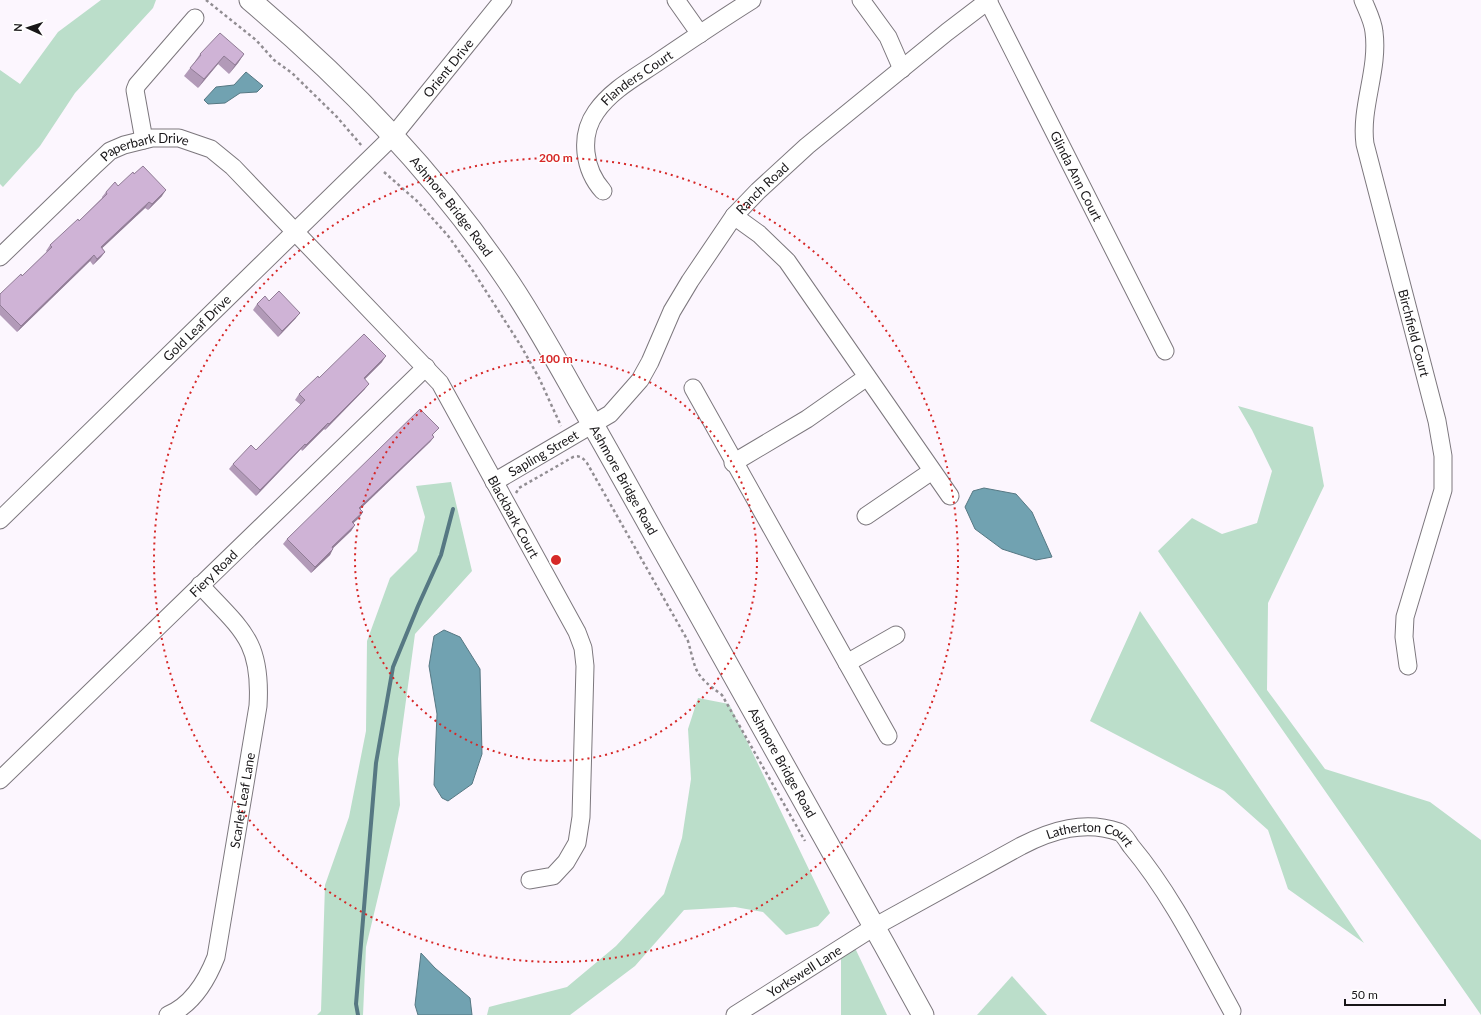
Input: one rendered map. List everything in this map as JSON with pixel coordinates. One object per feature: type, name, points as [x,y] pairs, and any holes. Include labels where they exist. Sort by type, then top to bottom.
[{"type":"main road","name":"Ashmore Bridge Road","points":[[250,0],[280,26],[393,136],[451,202],[505,276],[532,317],[594,426],[923,1015]]},
{"type":"street","name":"Orient Drive","points":[[393,136],[503,0]]},
{"type":"street","points":[[676,0],[700,34]]},
{"type":"street","name":"Flanders Court","points":[[603,191],[592,178],[587,165],[586,152],[590,125],[596,113],[610,96],[752,0]]},
{"type":"street","points":[[861,0],[888,37],[902,69]]},
{"type":"street","name":"Birchfield Court","points":[[1363,0],[1374,31],[1375,45],[1373,77],[1364,131],[1366,144],[1437,421],[1443,456],[1443,490],[1405,617],[1404,637],[1408,666]]},
{"type":"street","name":"Ranch Road","points":[[594,426],[610,414],[640,380],[650,362],[672,311],[734,216],[758,191],[807,146],[989,1]]},
{"type":"street","name":"Glinda Ann Court","points":[[989,1],[1165,351]]},
{"type":"street","points":[[144,140],[135,90],[137,85],[195,18]]},
{"type":"street","name":"Gold Leaf Drive","points":[[0,520],[296,233],[393,136]]},
{"type":"street","name":"Paperbark Drive","points":[[0,257],[110,151],[124,145],[144,140],[179,138],[210,149],[233,167],[296,233]]},
{"type":"street","points":[[734,216],[759,234],[787,261],[950,496]]},
{"type":"street","name":"Blackbark Court","points":[[296,233],[440,383],[577,632],[583,648],[585,666],[581,817],[577,843],[566,862],[553,876],[530,880]]},
{"type":"street","name":"Fiery Road","points":[[0,780],[426,367]]},
{"type":"street","points":[[733,462],[807,419],[867,377]]},
{"type":"street","points":[[693,388],[733,462],[888,736]]},
{"type":"street","name":"Sapling Street","points":[[494,482],[594,426]]},
{"type":"street","points":[[866,516],[932,471]]},
{"type":"street","name":"Scarlet Leaf Lane","points":[[168,1015],[182,1007],[192,997],[204,982],[216,957],[258,706],[258,672],[250,643],[242,629],[200,586]]},
{"type":"street","points":[[847,663],[896,635]]},
{"type":"street","name":"Latherton Court","points":[[874,927],[1043,835],[1083,825],[1121,833],[1140,856],[1182,919],[1232,1011]]},
{"type":"street","name":"Yorkswell Lane","points":[[735,1015],[874,927]]},
{"type":"path","points":[[206,0],[256,40],[274,60],[292,73],[337,117],[365,149]]},
{"type":"path","points":[[384,172],[423,208],[449,237],[469,265],[521,346],[539,378],[562,428]]},
{"type":"path","points":[[494,482],[516,493],[519,488],[573,457],[582,457],[588,463],[688,641],[696,672],[722,695],[805,841]]},
{"type":"green space","points":[[101,0],[156,0],[153,8],[75,93],[40,146],[3,187],[0,184],[0,70],[20,84],[58,32]]},
{"type":"green space","points":[[1238,406],[1313,427],[1324,486],[1268,603],[1267,690],[1325,769],[1430,802],[1481,840],[1481,1015],[1158,551],[1192,518],[1222,534],[1257,523],[1272,471],[1252,430]]},
{"type":"green space","points":[[451,482],[472,571],[415,634],[398,759],[400,805],[366,947],[363,1015],[317,1015],[321,1011],[325,885],[349,817],[366,731],[367,641],[390,578],[417,551],[425,517],[416,486]]},
{"type":"green space","points":[[1140,611],[1364,943],[1288,889],[1268,830],[1224,791],[1090,721]]},
{"type":"green space","points":[[698,698],[729,704],[830,913],[818,926],[786,935],[763,912],[735,907],[684,910],[635,966],[570,1015],[487,1015],[489,1007],[567,987],[616,946],[664,894],[682,838],[691,779],[688,729]]},
{"type":"green space","points":[[855,948],[887,1015],[841,1015],[841,958]]},
{"type":"green space","points":[[1012,976],[1047,1015],[977,1015]]},
{"type":"water","points":[[246,72],[263,86],[257,92],[240,93],[225,103],[208,104],[204,100],[216,87],[234,85]]},
{"type":"water","points":[[984,488],[1016,494],[1032,512],[1052,557],[1036,560],[1002,549],[975,529],[965,507],[973,491]]},
{"type":"water","points":[[444,630],[460,637],[480,669],[482,754],[472,784],[448,801],[442,798],[434,785],[437,714],[429,666],[434,636]]},
{"type":"water","points":[[421,953],[435,968],[470,998],[472,1015],[418,1015],[415,1005]]},
{"type":"building","points":[[220,33],[244,54],[235,65],[224,56],[204,79],[190,68],[201,55],[200,54]]},
{"type":"building","points":[[143,166],[166,190],[152,204],[149,202],[101,247],[105,252],[97,259],[94,255],[21,326],[0,305],[0,294],[21,274],[22,276],[52,247],[50,245],[78,219],[79,221],[107,194],[106,192],[115,182],[118,186],[133,172],[134,174]]},
{"type":"building","points":[[279,291],[300,313],[282,331],[257,304],[265,296],[269,301]]},
{"type":"building","points":[[364,334],[386,356],[364,378],[369,384],[329,424],[328,423],[306,445],[305,444],[260,490],[233,464],[251,445],[256,450],[305,400],[299,394],[318,376],[319,378]]},
{"type":"building","points":[[420,409],[439,428],[432,435],[434,437],[359,508],[363,512],[352,522],[355,525],[332,547],[333,549],[315,567],[287,539]]},
{"type":"waterway","points":[[358,1015],[356,1004],[376,763],[393,667],[441,555],[453,509]]}]
